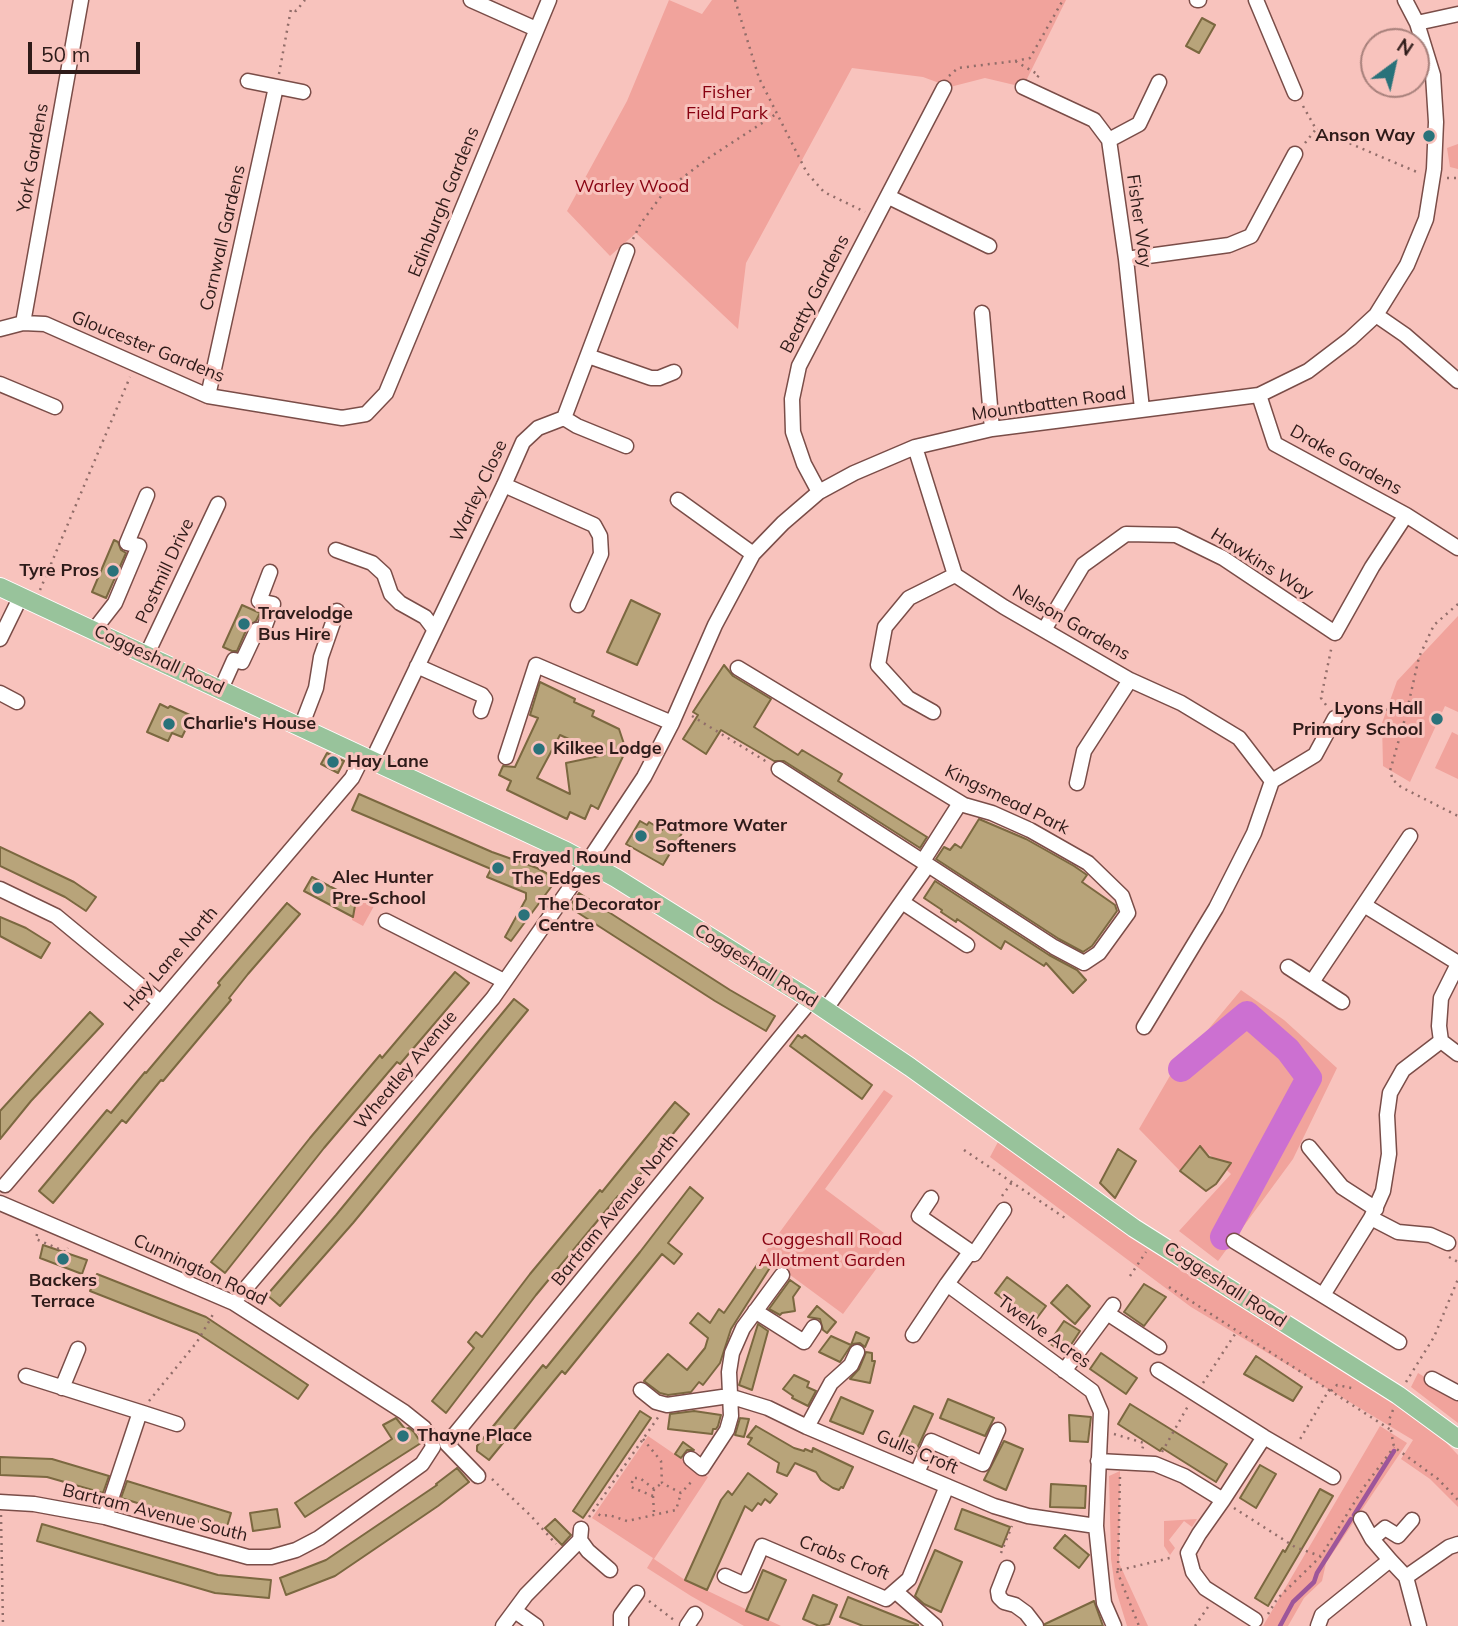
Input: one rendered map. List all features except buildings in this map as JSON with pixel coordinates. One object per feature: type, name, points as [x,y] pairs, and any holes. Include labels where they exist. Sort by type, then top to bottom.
[{"type":"main road","name":"Coggeshall Road","points":[[0,587],[588,862],[818,1005],[1154,1240],[1398,1395],[1458,1439]]},
{"type":"street","name":"York Gardens","points":[[23,323],[81,0]]},
{"type":"street","points":[[471,0],[536,29]]},
{"type":"street","name":"Edinburgh Gardens","points":[[366,414],[386,393],[549,0]]},
{"type":"street","points":[[1256,0],[1295,93]]},
{"type":"street","name":"Mountbatten Road","points":[[588,862],[644,777],[672,723],[715,625],[753,554],[819,492],[854,473],[915,447],[992,429],[1259,395],[1308,371],[1377,316],[1407,265],[1426,219],[1432,179],[1436,122],[1433,75],[1417,23],[1405,0]]},
{"type":"street","points":[[1417,23],[1458,14]]},
{"type":"street","points":[[248,81],[303,92]]},
{"type":"street","points":[[1027,89],[1094,120],[1109,140],[1139,124],[1159,82]]},
{"type":"street","name":"Cornwall Gardens","points":[[208,396],[276,87]]},
{"type":"street","name":"Beatty Gardens","points":[[819,492],[804,464],[793,432],[792,399],[799,366],[944,88]]},
{"type":"street","name":"Fisher Way","points":[[1109,140],[1126,259],[1142,410]]},
{"type":"street","points":[[1126,259],[1229,245],[1251,236],[1295,154]]},
{"type":"street","points":[[889,197],[989,246]]},
{"type":"street","points":[[626,446],[564,418],[627,251]]},
{"type":"street","points":[[982,313],[992,429]]},
{"type":"street","points":[[1377,316],[1405,335],[1458,381]]},
{"type":"street","name":"Gloucester Gardens","points":[[0,329],[23,323],[45,324],[208,396],[342,418],[366,414]]},
{"type":"street","points":[[588,356],[651,379],[674,372]]},
{"type":"street","points":[[0,384],[55,407]]},
{"type":"street","name":"Drake Gardens","points":[[1259,395],[1275,444],[1406,514],[1458,548]]},
{"type":"street","name":"Warley Close","points":[[368,759],[418,666],[523,442],[530,434],[564,418]]},
{"type":"street","points":[[915,447],[955,575],[909,598],[885,626],[878,665],[908,698],[933,712]]},
{"type":"street","points":[[504,485],[594,524],[600,536],[601,554],[578,605]]},
{"type":"street","points":[[94,630],[115,603],[139,546],[127,542],[147,495]]},
{"type":"street","points":[[678,500],[753,554]]},
{"type":"street","name":"Postmill Drive","points":[[146,654],[218,504]]},
{"type":"street","name":"Drake Gardens","points":[[1335,633],[1371,567],[1406,514]]},
{"type":"street","name":"Hawkins Way","points":[[1044,630],[1083,565],[1126,534],[1177,535],[1223,558],[1335,633]]},
{"type":"street","points":[[336,550],[377,567],[384,574],[391,594],[400,603],[425,617],[434,629]]},
{"type":"street","points":[[221,690],[234,660],[242,662],[257,630],[263,631],[273,604],[259,601],[270,572]]},
{"type":"street","name":"Nelson Gardens","points":[[955,575],[1130,680],[1181,703],[1239,738],[1272,781]]},
{"type":"street","points":[[0,639],[28,599]]},
{"type":"street","points":[[301,727],[316,688],[321,657],[337,611]]},
{"type":"street","points":[[506,757],[536,665],[672,723]]},
{"type":"street","points":[[418,666],[482,695],[485,699],[481,711]]},
{"type":"street","name":"Kingsmead Park","points":[[738,668],[960,803],[1030,830],[1088,863],[1122,895],[1128,913],[1099,953],[1084,963],[1054,947],[925,863]]},
{"type":"street","points":[[1077,783],[1084,751],[1130,680]]},
{"type":"street","points":[[0,693],[17,702]]},
{"type":"street","points":[[1144,1027],[1216,908],[1254,833],[1272,781],[1315,755],[1335,718]]},
{"type":"street","name":"Hay Lane North","points":[[5,1185],[368,759]]},
{"type":"street","points":[[779,769],[925,863]]},
{"type":"street","points":[[818,1005],[902,902],[960,803]]},
{"type":"street","points":[[1312,982],[1410,836]]},
{"type":"street","name":"Wheatley Avenue","points":[[240,1295],[504,981],[588,862]]},
{"type":"street","points":[[0,890],[56,916],[160,1002]]},
{"type":"street","points":[[902,902],[967,946]]},
{"type":"street","points":[[1364,905],[1458,963],[1441,998],[1438,1026],[1441,1041],[1458,1054]]},
{"type":"street","points":[[386,921],[504,981]]},
{"type":"street","points":[[1288,967],[1342,1002]]},
{"type":"street","name":"Bartram Avenue North","points":[[440,1446],[818,1005]]},
{"type":"street","points":[[1323,1295],[1374,1213],[1383,1191],[1389,1154],[1387,1115],[1390,1093],[1403,1070],[1441,1041]]},
{"type":"street","points":[[1309,1147],[1342,1187],[1398,1232],[1430,1235],[1448,1243]]},
{"type":"street","points":[[931,1198],[919,1216],[974,1254],[1003,1210]]},
{"type":"street","name":"Cunnington Road","points":[[0,1203],[223,1298],[258,1317],[404,1412],[424,1428],[440,1446],[484,1477]]},
{"type":"street","points":[[1234,1241],[1399,1342]]},
{"type":"street","points":[[913,1335],[970,1252]]},
{"type":"street","points":[[691,1459],[702,1468],[723,1437],[731,1416],[729,1396],[732,1353],[743,1328],[782,1275]]},
{"type":"street","name":"Twelve Acres","points":[[947,1284],[1092,1391],[1101,1412],[1096,1526],[1104,1603],[1114,1626]]},
{"type":"street","points":[[1064,1371],[1110,1309],[1159,1347]]},
{"type":"street","points":[[755,1311],[804,1342],[814,1327]]},
{"type":"street","points":[[62,1388],[78,1349]]},
{"type":"street","points":[[807,1427],[831,1383],[851,1364],[857,1352]]},
{"type":"street","points":[[1158,1370],[1333,1477]]},
{"type":"street","points":[[26,1376],[177,1424]]},
{"type":"street","points":[[1432,1379],[1458,1393]]},
{"type":"street","points":[[641,1390],[656,1402],[667,1405]]},
{"type":"street","name":"Gulls Croft","points":[[667,1405],[729,1396],[768,1408],[995,1506],[1017,1513],[1096,1526]]},
{"type":"street","points":[[105,1517],[140,1412]]},
{"type":"street","points":[[917,1473],[931,1441],[983,1464],[998,1430]]},
{"type":"street","points":[[1261,1618],[1205,1588],[1193,1572],[1188,1553],[1264,1437]]},
{"type":"street","name":"Bartram Avenue South","points":[[0,1502],[34,1504],[105,1517],[248,1557],[271,1557],[296,1550],[319,1538],[422,1464],[440,1446]]},
{"type":"street","points":[[1098,1461],[1147,1464],[1184,1476],[1223,1500]]},
{"type":"street","name":"Crabs Croft","points":[[725,1576],[745,1585],[762,1546],[886,1599],[909,1578],[947,1486]]},
{"type":"street","points":[[1361,1519],[1372,1539],[1405,1577],[1419,1626]]},
{"type":"street","points":[[1372,1539],[1385,1528],[1398,1536],[1412,1520]]},
{"type":"street","points":[[503,1626],[526,1595],[565,1555],[580,1534]]},
{"type":"street","points":[[580,1534],[587,1551],[610,1570]]},
{"type":"street","points":[[1405,1577],[1449,1547],[1458,1544]]},
{"type":"street","points":[[1318,1626],[1322,1615],[1390,1560]]},
{"type":"street","points":[[1007,1568],[998,1591],[999,1597],[1026,1613],[1036,1626]]},
{"type":"street","points":[[895,1591],[935,1626]]},
{"type":"street","points":[[621,1626],[621,1615],[637,1592]]},
{"type":"street","points":[[515,1611],[536,1626]]},
{"type":"path","points":[[276,87],[292,9],[296,11],[305,0]]},
{"type":"path","points":[[735,0],[759,78],[807,173],[824,192],[877,218]]},
{"type":"path","points":[[944,88],[944,80],[958,68],[1030,58],[1063,0]]},
{"type":"path","points":[[1014,61],[1039,75],[1027,89]]},
{"type":"path","points":[[1295,93],[1316,129],[1432,179]]},
{"type":"path","points":[[627,251],[641,223],[666,191],[708,159],[776,114]]},
{"type":"path","points":[[28,599],[135,365]]},
{"type":"path","points":[[1458,604],[1434,625],[1419,657],[1390,771],[1393,780],[1401,788],[1458,816]]},
{"type":"path","points":[[1335,633],[1321,698],[1335,718],[1368,704],[1406,715]]},
{"type":"path","points":[[678,707],[779,769]]},
{"type":"path","points":[[964,1150],[1065,1218]]},
{"type":"path","points":[[1130,1276],[1154,1240]]},
{"type":"path","points":[[1169,1287],[1391,1430]]},
{"type":"path","points":[[140,1412],[197,1342],[223,1298]]},
{"type":"path","points":[[1147,1464],[1237,1331]]},
{"type":"path","points":[[1292,1453],[1329,1390]]},
{"type":"path","points":[[580,1534],[593,1510],[667,1405]]},
{"type":"path","points":[[1100,1431],[1144,1443],[1147,1464]]},
{"type":"path","points":[[643,1438],[661,1461],[662,1482]]},
{"type":"path","points":[[1261,1618],[1321,1556],[1364,1487],[1394,1447]]},
{"type":"path","points":[[1120,1462],[1118,1570],[1139,1626]]},
{"type":"path","points":[[484,1477],[531,1516],[565,1555]]},
{"type":"path","points":[[653,1496],[631,1487],[633,1478],[640,1478],[654,1489]]},
{"type":"path","points":[[593,1510],[601,1516],[609,1515],[627,1521],[676,1510],[681,1493],[693,1480]]},
{"type":"path","points":[[654,1514],[654,1489],[662,1482]]},
{"type":"path","points":[[662,1482],[681,1493]]},
{"type":"path","points":[[1223,1500],[1295,1546],[1321,1556]]},
{"type":"path","points":[[0,1502],[3,1626]]},
{"type":"path","points":[[1001,1553],[1017,1513]]},
{"type":"path","points":[[1101,1574],[1188,1553]]},
{"type":"path","points":[[637,1592],[688,1622]]},
{"type":"path","points":[[1195,1626],[1216,1595]]},
{"type":"green space","name":"Fisher Field Park","points":[[669,0],[702,14],[712,0],[1066,0],[1023,87],[985,78],[950,87],[923,77],[852,68],[746,263],[738,329],[636,233],[610,256],[567,211],[627,101]]},
{"type":"green space","points":[[1458,144],[1458,169],[1450,167],[1447,148]]},
{"type":"green space","points":[[1458,616],[1458,712],[1445,706],[1410,782],[1383,766],[1382,723],[1397,681]]},
{"type":"green space","points":[[1452,732],[1458,735],[1458,779],[1435,768]]},
{"type":"green space","points":[[355,896],[374,906],[363,926],[352,920]]},
{"type":"green space","points":[[1241,990],[1284,1020],[1337,1068],[1293,1159],[1218,1261],[1179,1231],[1231,1174],[1200,1146],[1180,1171],[1139,1129],[1171,1074]]},
{"type":"green space","name":"Coggeshall Road Allotment Garden","points":[[884,1090],[893,1096],[825,1189],[896,1242],[843,1314],[763,1255]]},
{"type":"green space","points":[[999,1140],[1353,1374],[1436,1432],[1458,1455],[1458,1507],[1430,1479],[1401,1459],[1413,1440],[1191,1307],[990,1157]]},
{"type":"green space","points":[[1418,1373],[1458,1397],[1458,1423],[1411,1387]]},
{"type":"green space","points":[[1380,1426],[1407,1443],[1326,1563],[1322,1581],[1304,1598],[1288,1626],[1263,1626]]},
{"type":"green space","points":[[648,1436],[708,1477],[654,1559],[685,1580],[781,1626],[744,1626],[691,1596],[647,1568],[653,1558],[592,1518]]},
{"type":"green space","points":[[1120,1471],[1119,1563],[1148,1626],[1127,1626],[1115,1587],[1111,1559],[1109,1476]]},
{"type":"green space","points":[[1197,1519],[1192,1527],[1184,1521],[1169,1540],[1175,1548],[1170,1555],[1164,1546],[1164,1521]]},
{"type":"waterway","points":[[1181,1069],[1247,1014],[1288,1050],[1309,1078],[1223,1237]]},
{"type":"waterway","points":[[1354,1515],[1394,1451]]},
{"type":"waterway","points":[[1280,1626],[1293,1602],[1314,1582],[1351,1519]]},
{"type":"place","name":"Anson Way","points":[[1429,136]]},
{"type":"place","name":"Tyre Pros","points":[[113,571]]},
{"type":"place","name":"Travelodge Bus Hire","points":[[244,624]]},
{"type":"place","name":"Lyons Hall Primary School","points":[[1437,719]]},
{"type":"place","name":"Charlie's House","points":[[169,724]]},
{"type":"place","name":"Kilkee Lodge","points":[[539,749]]},
{"type":"place","name":"Hay Lane","points":[[333,762]]},
{"type":"place","name":"Patmore Water Softeners","points":[[641,836]]},
{"type":"place","name":"Frayed Round The Edges","points":[[498,868]]},
{"type":"place","name":"Alec Hunter Pre-School","points":[[318,888]]},
{"type":"place","name":"The Decorator Centre","points":[[524,915]]},
{"type":"place","name":"Backers Terrace","points":[[63,1259]]},
{"type":"place","name":"Thayne Place","points":[[403,1436]]},
{"type":"park label","name":"Warley Wood","points":[[632,187]]}]
